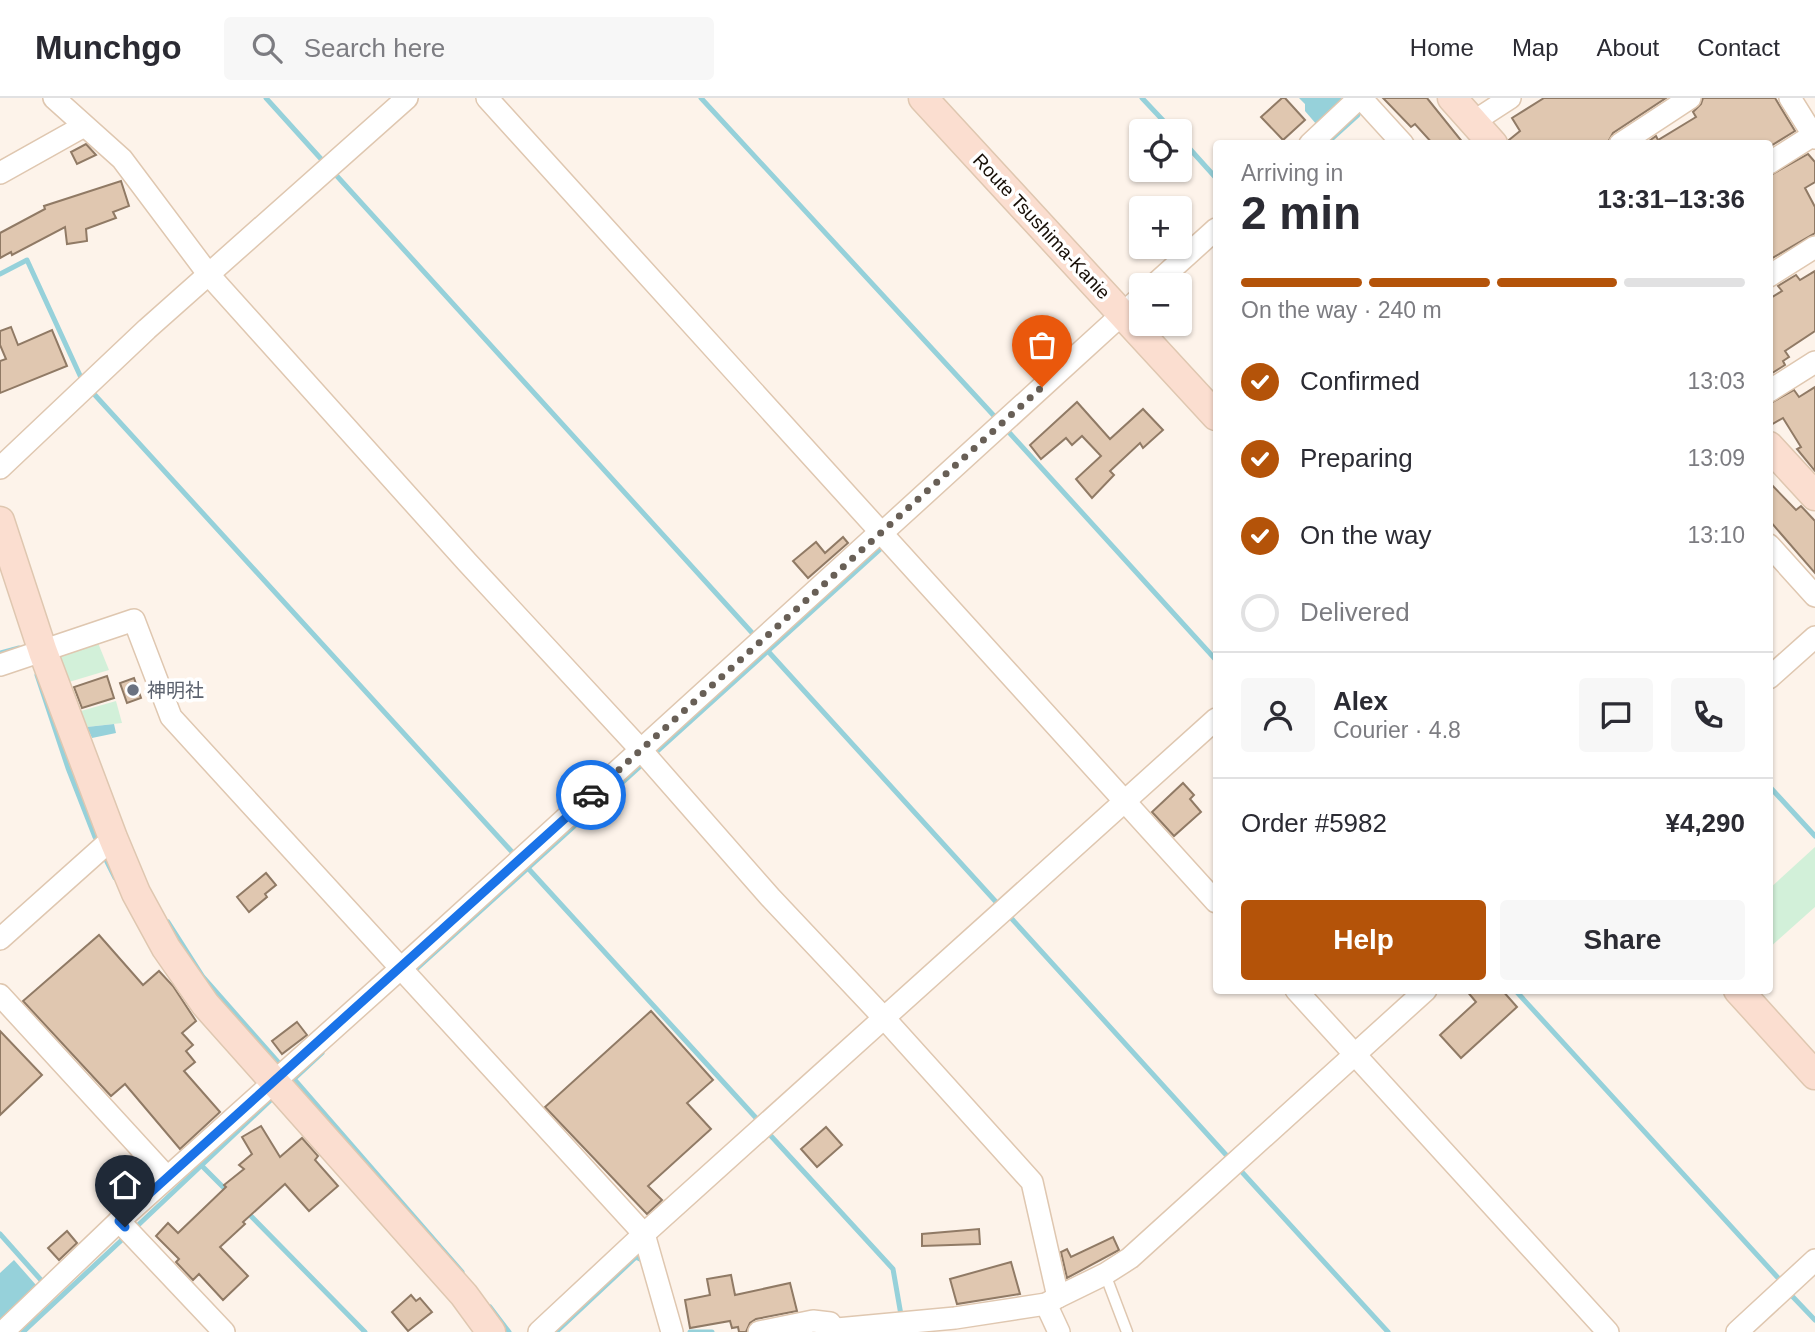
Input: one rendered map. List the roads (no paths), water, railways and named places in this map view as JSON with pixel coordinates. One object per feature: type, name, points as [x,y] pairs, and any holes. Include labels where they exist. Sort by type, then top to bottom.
[{"type":"street","points":[[54,98],[122,159],[209,275],[467,562],[647,756],[770,897],[1032,1182],[1059,1332]]},
{"type":"street","points":[[0,468],[147,330],[407,98]]},
{"type":"street","points":[[487,98],[1213,899]]},
{"type":"street","name":"Route Tsushima-Kanie","points":[[923,98],[1129,302]]},
{"type":"street","points":[[1314,140],[1360,98],[1398,140]]},
{"type":"street","points":[[1452,98],[1489,140]]},
{"type":"street","points":[[1473,122],[1510,98]]},
{"type":"street","points":[[1626,140],[1690,98]]},
{"type":"street","points":[[1773,161],[1814,136],[1790,98]]},
{"type":"street","points":[[0,173],[84,126]]},
{"type":"street","points":[[1167,273],[1213,232]]},
{"type":"street","points":[[1773,273],[1815,247]]},
{"type":"street","points":[[4,1332],[126,1228],[167,1178],[275,1080],[406,974],[647,756],[1129,308]]},
{"type":"street","name":"Route Tsushima-Kanie","points":[[1155,336],[1213,412]]},
{"type":"street","points":[[1773,388],[1815,362]]},
{"type":"street","points":[[1773,450],[1811,486]]},
{"type":"street","points":[[0,522],[43,652],[113,838],[136,893],[166,948],[205,1003],[464,1295],[491,1332]]},
{"type":"street","points":[[1773,549],[1815,596]]},
{"type":"street","points":[[0,665],[134,620],[171,718],[644,1234],[672,1332]]},
{"type":"street","points":[[1773,674],[1815,636]]},
{"type":"street","points":[[539,1332],[644,1234],[1213,722]]},
{"type":"street","points":[[0,939],[113,838]]},
{"type":"street","points":[[1300,994],[1608,1332]]},
{"type":"street","points":[[759,1332],[813,1321],[830,1323],[837,1331],[955,1318],[1052,1300],[1105,1274],[1130,1258],[1422,994]]},
{"type":"street","points":[[1742,994],[1815,1075]]},
{"type":"street","points":[[0,995],[167,1178]]},
{"type":"street","points":[[126,1228],[224,1332]]},
{"type":"street","points":[[1737,1332],[1815,1260]]},
{"type":"lane","points":[[1105,1274],[1127,1332]]},
{"type":"water","points":[[1299,98],[1341,98],[1343,101],[1317,125],[1305,111],[1305,104]]},
{"type":"water","points":[[114,724],[116,733],[92,738],[87,727]]},
{"type":"water","points":[[14,1260],[36,1285],[0,1320],[0,1273]]},
{"type":"waterway","points":[[266,98],[322,160]]},
{"type":"waterway","points":[[701,98],[996,418]]},
{"type":"waterway","points":[[1142,98],[1162,119]]},
{"type":"waterway","points":[[1330,140],[1358,115]]},
{"type":"waterway","points":[[1192,151],[1213,175]]},
{"type":"waterway","points":[[336,175],[755,636]]},
{"type":"waterway","points":[[0,274],[27,260],[83,382]]},
{"type":"waterway","points":[[94,394],[513,853]]},
{"type":"waterway","points":[[1006,429],[1213,657]]},
{"type":"waterway","points":[[652,756],[886,544]]},
{"type":"waterway","points":[[0,653],[19,648]]},
{"type":"waterway","points":[[766,649],[997,903]]},
{"type":"waterway","points":[[37,675],[68,768],[95,837]]},
{"type":"waterway","points":[[413,972],[645,762]]},
{"type":"waterway","points":[[1773,790],[1815,836]]},
{"type":"waterway","points":[[105,858],[115,878]]},
{"type":"waterway","points":[[526,866],[757,1119]]},
{"type":"waterway","points":[[1012,919],[1228,1157]]},
{"type":"waterway","points":[[168,922],[203,977],[278,1062]]},
{"type":"waterway","points":[[1519,994],[1780,1280]]},
{"type":"waterway","points":[[322,1053],[294,1079],[462,1272]]},
{"type":"waterway","points":[[133,1230],[275,1096]]},
{"type":"waterway","points":[[771,1136],[893,1269],[901,1315]]},
{"type":"waterway","points":[[201,1165],[228,1192]]},
{"type":"waterway","points":[[1241,1171],[1388,1332]]},
{"type":"waterway","points":[[247,1212],[365,1332]]},
{"type":"waterway","points":[[0,1234],[41,1280]]},
{"type":"waterway","points":[[23,1332],[126,1236]]},
{"type":"waterway","points":[[556,1332],[636,1257],[646,1262]]},
{"type":"waterway","points":[[1793,1297],[1815,1320]]},
{"type":"waterway","points":[[490,1307],[509,1332]]},
{"type":"waterway","points":[[690,1332],[712,1332]]},
{"type":"place","name":"神明社","points":[[133,690]]}]
